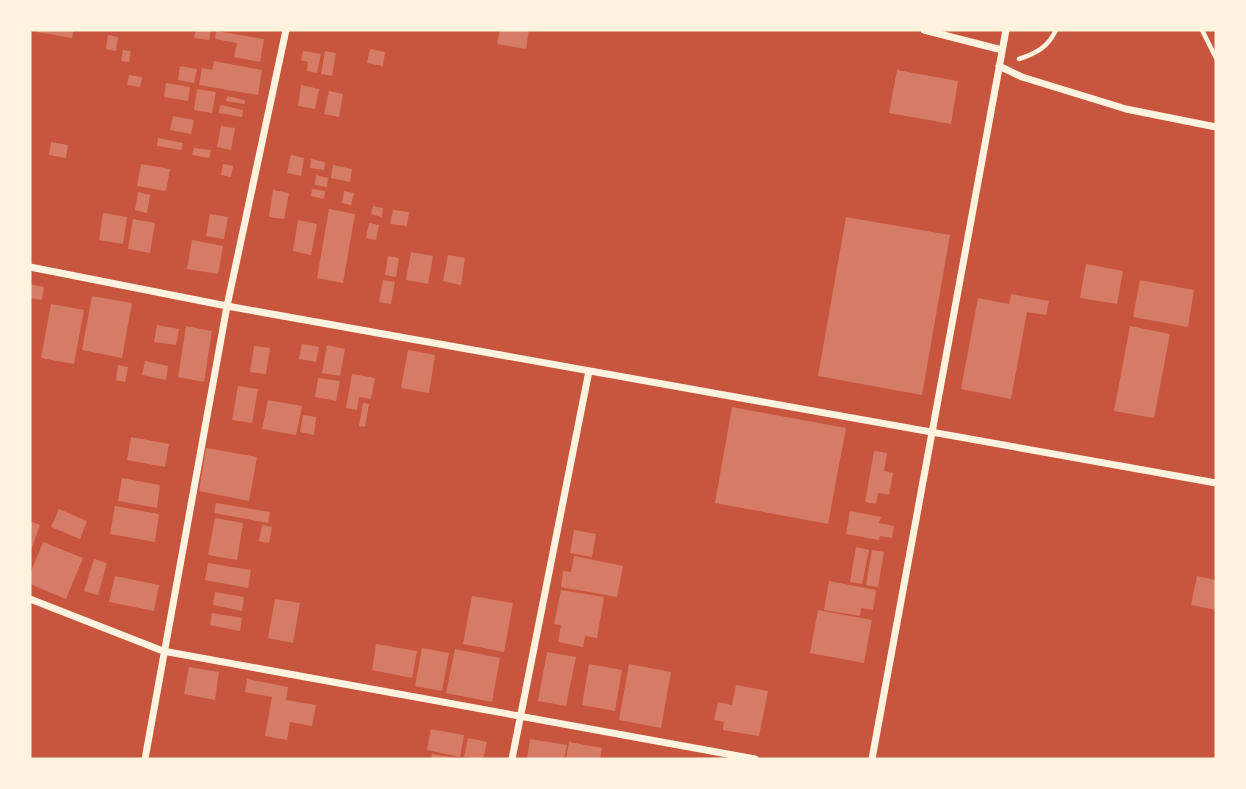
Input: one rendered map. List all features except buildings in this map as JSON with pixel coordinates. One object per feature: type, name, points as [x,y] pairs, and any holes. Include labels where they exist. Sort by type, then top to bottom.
[{"type":"street","points":[[145,759],[227,306],[286,30]]},
{"type":"street","points":[[924,30],[1002,50]]},
{"type":"street","points":[[872,759],[1006,30]]},
{"type":"street","points":[[999,66],[1022,77],[1126,109],[1216,127]]},
{"type":"street","points":[[30,267],[227,306],[1216,483]]},
{"type":"street","points":[[512,759],[589,370]]},
{"type":"street","points":[[30,599],[163,651],[755,759]]},
{"type":"path","points":[[999,66],[1037,53],[1058,30]]},
{"type":"path","points":[[1202,30],[1216,58]]}]
